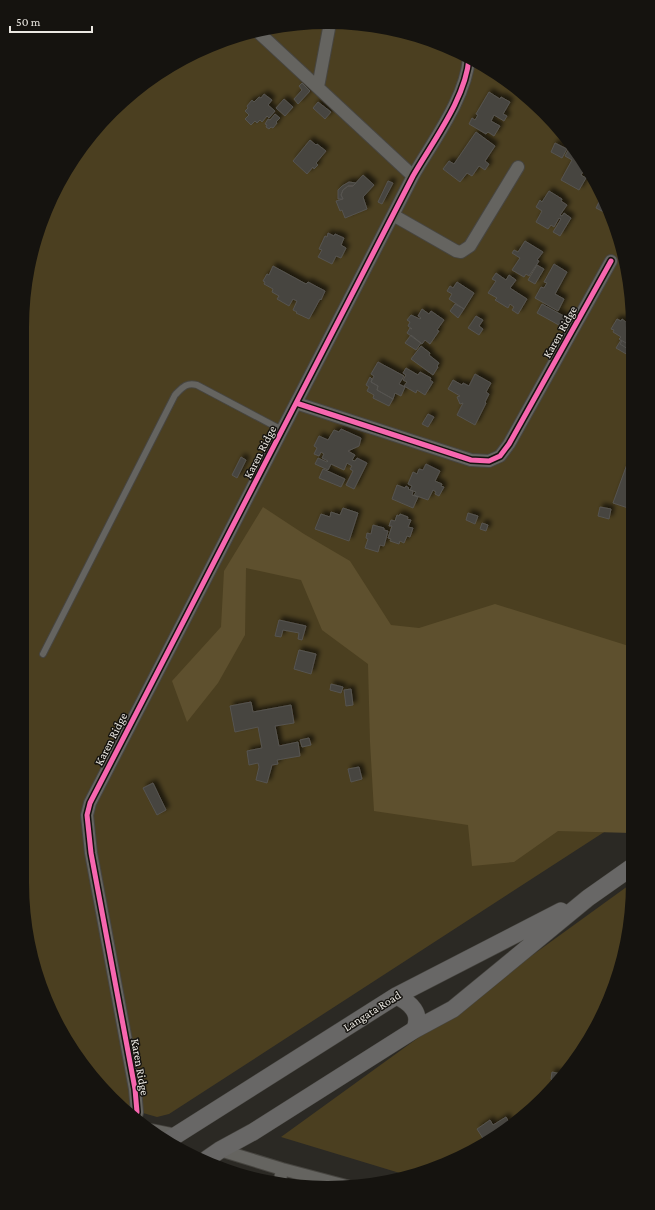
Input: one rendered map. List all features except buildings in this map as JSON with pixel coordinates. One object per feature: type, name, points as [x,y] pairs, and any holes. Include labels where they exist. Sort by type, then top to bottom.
[{"type":"main road","name":"Langata Road","points":[[213,1154],[253,1132],[414,1030],[453,1009],[588,898],[626,871]]},
{"type":"main road","name":"Langata Road","points":[[173,1138],[396,996],[588,898]]},
{"type":"main road","points":[[396,996],[406,1000],[413,1007],[417,1015],[417,1025],[414,1030]]},
{"type":"street","points":[[318,87],[329,29]]},
{"type":"street","points":[[263,36],[413,176]]},
{"type":"street","name":"Karen Ridge","points":[[137,1112],[135,1089],[91,853],[87,814],[90,802],[413,176],[460,94],[468,64]]},
{"type":"street","points":[[393,215],[456,251],[462,252],[470,246],[518,167]]},
{"type":"street","name":"Karen Ridge","points":[[296,403],[444,452],[471,460],[489,461],[500,456],[509,444],[611,261]]},
{"type":"street","points":[[213,1154],[281,1175],[310,1180]]},
{"type":"lane","points":[[43,654],[175,396],[182,387],[191,383],[197,385],[282,430]]},
{"type":"shaded area","points":[[328,29],[347,30],[405,39],[442,52],[477,69],[509,91],[539,116],[564,146],[586,178],[603,213],[616,250],[623,289],[626,328],[626,818],[169,1114],[157,1117],[136,1111],[116,1094],[79,1048],[60,1015],[52,997],[39,960],[32,921],[29,882],[29,328],[32,289],[39,250],[60,195],[79,162],[91,146],[116,116],[146,91],[178,69],[213,52],[250,39],[289,32]]},
{"type":"shaded area","points":[[263,507],[304,534],[350,561],[391,625],[419,628],[495,604],[626,645],[626,833],[558,831],[514,862],[472,866],[468,825],[374,811],[368,664],[322,630],[301,580],[246,568],[245,635],[218,683],[187,722],[172,681],[221,627],[224,571]]},
{"type":"shaded area","points":[[626,888],[623,921],[616,960],[603,997],[586,1032],[564,1064],[539,1094],[493,1131],[460,1150],[442,1158],[398,1172],[281,1137]]},
{"type":"cycle path","points":[[137,1112],[135,1089],[91,853],[87,815],[90,803],[413,176],[439,134],[455,104],[467,73],[468,64]]},
{"type":"cycle path","points":[[296,403],[471,460],[489,461],[500,456],[509,444],[611,261]]}]
